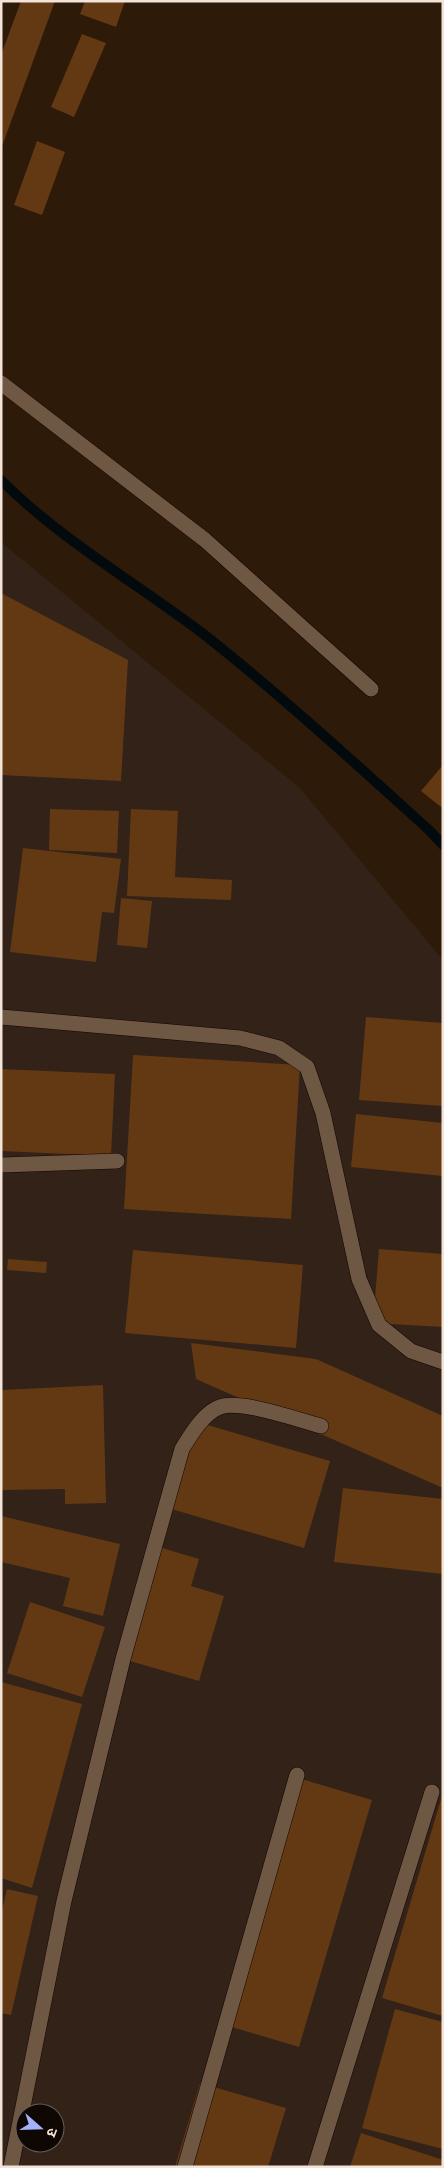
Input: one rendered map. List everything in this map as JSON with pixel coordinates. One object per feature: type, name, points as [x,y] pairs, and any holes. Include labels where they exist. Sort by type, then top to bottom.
[{"type":"lane","points":[[1,383],[205,540],[372,689]]},
{"type":"lane","points":[[1,1017],[240,1038],[279,1048],[307,1067],[323,1113],[359,1279],[379,1325],[411,1351],[443,1362]]},
{"type":"lane","points":[[1,1165],[117,1161]]},
{"type":"lane","points":[[11,2167],[67,1891],[123,1659],[182,1450],[198,1424],[218,1407],[236,1404],[322,1426]]},
{"type":"lane","points":[[185,2167],[297,1775]]},
{"type":"lane","points":[[315,2167],[432,1792]]},
{"type":"shaded area","points":[[1,542],[300,788],[443,960],[443,2167],[1,2167]]},
{"type":"building","points":[[21,1],[55,1],[1,149],[1,55]]},
{"type":"building","points":[[85,1],[125,1],[116,27],[80,14]]},
{"type":"building","points":[[82,34],[106,43],[74,117],[51,107]]},
{"type":"building","points":[[37,141],[65,152],[42,215],[14,205]]},
{"type":"building","points":[[1,593],[128,660],[121,781],[1,775]]},
{"type":"building","points":[[443,765],[443,805],[441,807],[421,791]]},
{"type":"building","points":[[50,809],[119,811],[117,853],[49,850]]},
{"type":"building","points":[[131,809],[178,811],[175,877],[232,880],[231,900],[127,896]]},
{"type":"building","points":[[23,848],[121,859],[114,913],[102,912],[96,962],[10,952]]},
{"type":"building","points":[[121,898],[152,901],[147,948],[117,945]]},
{"type":"building","points":[[366,1017],[443,1023],[443,1106],[359,1100]]},
{"type":"building","points":[[133,1055],[300,1065],[291,1219],[124,1209]]},
{"type":"building","points":[[1,1069],[115,1074],[111,1156],[1,1151]]},
{"type":"building","points":[[356,1114],[443,1123],[443,1176],[351,1167]]},
{"type":"building","points":[[379,1249],[443,1254],[443,1327],[373,1323]]},
{"type":"building","points":[[133,1250],[303,1265],[296,1348],[125,1333]]},
{"type":"building","points":[[8,1259],[47,1262],[46,1273],[7,1270]]},
{"type":"building","points":[[191,1343],[316,1359],[443,1416],[443,1488],[196,1379]]},
{"type":"building","points":[[103,1385],[106,1503],[65,1504],[65,1489],[1,1490],[1,1390]]},
{"type":"building","points":[[194,1421],[330,1461],[304,1548],[168,1508]]},
{"type":"building","points":[[343,1488],[443,1499],[443,1574],[334,1562]]},
{"type":"building","points":[[1,1516],[120,1544],[103,1616],[63,1606],[70,1578],[1,1562]]},
{"type":"building","points":[[149,1544],[199,1559],[191,1586],[224,1596],[199,1681],[116,1657]]},
{"type":"building","points":[[30,1602],[105,1627],[82,1697],[7,1673]]},
{"type":"building","points":[[1,1682],[82,1704],[32,1888],[1,1878]]},
{"type":"building","points":[[298,1778],[372,1800],[299,2047],[225,2025]]},
{"type":"building","points":[[443,1796],[443,2016],[382,1998]]},
{"type":"building","points":[[7,1889],[38,1896],[11,2015],[1,2013],[1,1915]]},
{"type":"building","points":[[395,2009],[443,2022],[443,2149],[362,2128]]},
{"type":"building","points":[[200,2083],[286,2108],[268,2167],[175,2167]]},
{"type":"building","points":[[361,2133],[443,2160],[443,2167],[350,2167]]},
{"type":"waterway","points":[[1,480],[49,523],[235,659],[347,756],[443,845]]}]
